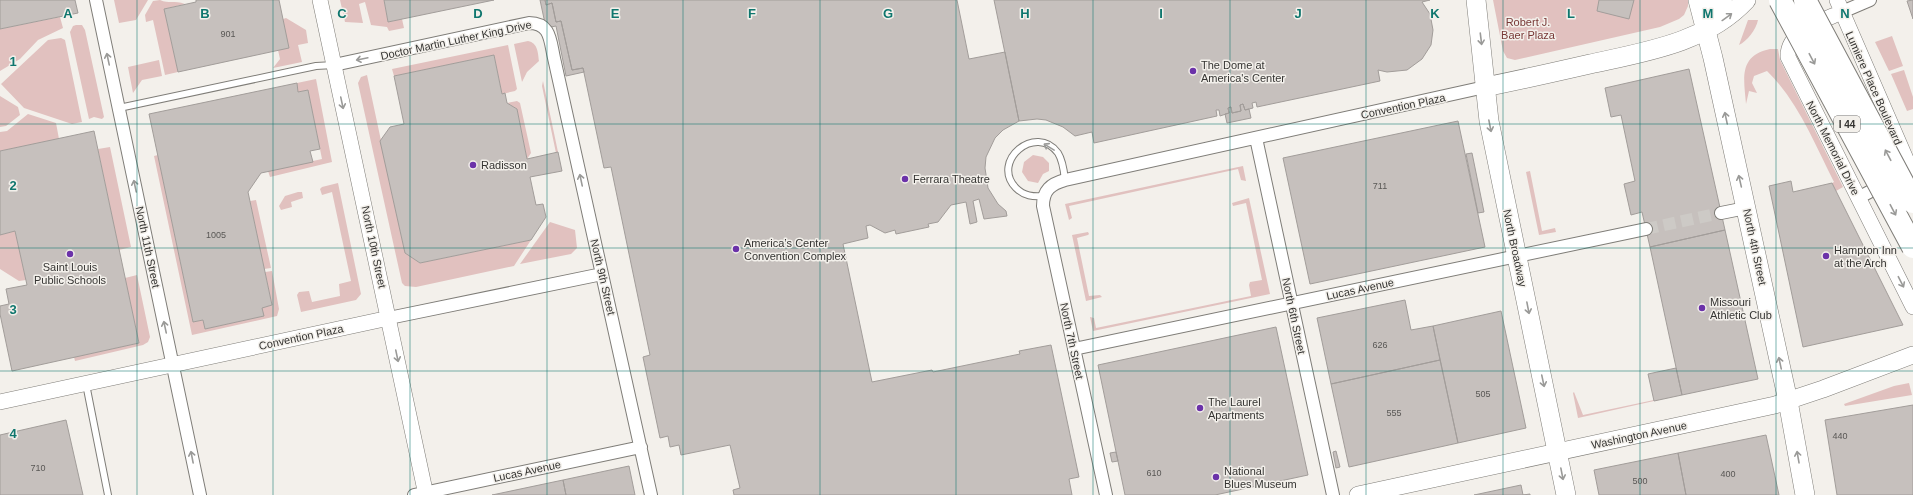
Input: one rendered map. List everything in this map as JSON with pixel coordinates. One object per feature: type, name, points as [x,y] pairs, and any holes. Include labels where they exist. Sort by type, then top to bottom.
[{"type":"highway","points":[[1706,30],[1708,14],[1722,0]]},
{"type":"highway","name":"I 44","points":[[1780,0],[1913,247]]},
{"type":"highway","name":"I 44","points":[[1805,0],[1913,202]]},
{"type":"main road","name":"North Broadway","points":[[1476,0],[1489,121],[1566,495]]},
{"type":"main road","name":"North 4th Street","points":[[1698,0],[1746,208],[1788,401],[1805,495]]},
{"type":"main road","name":"Convention Plaza","points":[[1485,87],[1668,46],[1706,30],[1729,16],[1746,0]]},
{"type":"main road","name":"Washington Avenue","points":[[1358,495],[1761,408],[1788,401],[1913,354]]},
{"type":"street","name":"North 11th Street","points":[[96,0],[200,495]]},
{"type":"street","name":"North 10th Street","points":[[320,0],[389,318],[422,494]]},
{"type":"street","points":[[1839,6],[1870,0]]},
{"type":"street","name":"Lumiere Place Boulevard","points":[[1839,6],[1913,173]]},
{"type":"street","name":"North Memorial Drive","points":[[1839,6],[1791,40],[1788,49],[1788,58],[1913,307]]},
{"type":"street","name":"Doctor Martin Luther King Drive","points":[[334,65],[529,23],[538,23],[545,28],[554,58]]},
{"type":"street","name":"North 9th Street","points":[[554,58],[651,495]]},
{"type":"street","name":"Convention Plaza","points":[[1047,192],[1054,184],[1065,180],[1485,87]]},
{"type":"street","name":"North 6th Street","points":[[1256,138],[1333,495]]},
{"type":"street","points":[[1858,198],[1895,178],[1913,173]]},
{"type":"street","name":"North 7th Street","points":[[1047,192],[1043,206],[1106,495]]},
{"type":"street","points":[[1721,213],[1746,208]]},
{"type":"street","name":"Lucas Avenue","points":[[1074,349],[1646,229]]},
{"type":"street","name":"Convention Plaza","points":[[0,402],[389,318],[602,274]]},
{"type":"street","name":"Lucas Avenue","points":[[422,494],[641,447]]},
{"type":"lane","points":[[119,108],[316,66],[334,65]]},
{"type":"lane","points":[[1047,192],[1027,196],[1019,191],[1009,177],[1008,168],[1010,160],[1014,152],[1021,146],[1028,143],[1037,142],[1052,147],[1062,161],[1065,180]]},
{"type":"lane","points":[[86,384],[108,495]]},
{"type":"green space","points":[[114,0],[148,0],[136,20],[119,23]]},
{"type":"green space","points":[[160,0],[185,4],[164,9],[178,72],[165,75],[153,20],[146,22],[145,15],[153,1]]},
{"type":"green space","points":[[340,0],[384,0],[388,22],[402,19],[404,28],[389,31],[387,27],[371,25],[365,2],[359,4],[363,23],[345,22]]},
{"type":"green space","name":"Robert J. Baer Plaza","points":[[1493,0],[1688,0],[1688,6],[1684,15],[1679,19],[1660,27],[1515,60],[1507,58],[1503,51]]},
{"type":"green space","points":[[60,17],[63,28],[38,40],[20,59],[0,71],[0,29]]},
{"type":"green space","points":[[286,18],[306,30],[308,43],[298,45],[302,62],[273,68],[280,59],[278,50],[283,19]]},
{"type":"green space","points":[[1748,20],[1758,20],[1751,35],[1739,45]]},
{"type":"green space","points":[[82,25],[85,30],[104,117],[102,119],[94,117],[89,119],[70,32],[73,26]]},
{"type":"green space","points":[[1892,36],[1903,66],[1889,71],[1875,42]]},
{"type":"green space","points":[[61,38],[65,40],[82,122],[72,124],[24,108],[1,84],[48,40]]},
{"type":"green space","points":[[528,41],[536,46],[539,61],[527,72],[522,82],[514,44]]},
{"type":"green space","points":[[508,45],[517,89],[515,91],[502,94],[494,55],[394,76],[392,69]]},
{"type":"green space","points":[[1770,49],[1778,49],[1780,60],[1843,187],[1836,191],[1832,183],[1834,182],[1797,110],[1778,83],[1767,71],[1754,76],[1752,83],[1757,93],[1749,91],[1746,104],[1744,77],[1748,63],[1752,57],[1760,52]]},
{"type":"green space","points":[[159,60],[162,76],[142,80],[133,93],[128,67]]},
{"type":"green space","points":[[1904,70],[1913,97],[1913,109],[1907,111],[1891,74]]},
{"type":"green space","points":[[367,75],[405,253],[420,263],[531,240],[514,266],[416,287],[405,286],[402,283],[358,83],[361,77]]},
{"type":"green space","points":[[316,79],[332,162],[270,177],[268,171],[322,159],[308,90],[298,92],[297,83]]},
{"type":"green space","points":[[543,81],[558,152],[556,153],[542,86]]},
{"type":"green space","points":[[0,96],[18,107],[20,115],[6,126],[0,127]]},
{"type":"green space","points":[[517,101],[520,103],[531,153],[527,159],[517,109],[507,103]]},
{"type":"green space","points":[[28,114],[56,123],[59,139],[0,151],[0,132],[7,131]]},
{"type":"green space","points":[[110,147],[131,247],[119,250],[98,149]]},
{"type":"green space","points":[[158,155],[193,322],[203,320],[205,329],[263,316],[262,308],[272,305],[265,272],[272,271],[279,309],[277,316],[192,335],[154,156]]},
{"type":"green space","points":[[1033,155],[1043,157],[1049,163],[1049,171],[1043,174],[1038,183],[1028,181],[1022,172],[1024,162]]},
{"type":"green space","points":[[1243,166],[1246,181],[1241,180],[1238,169],[1069,206],[1072,218],[1069,220],[1065,204]]},
{"type":"green space","points":[[1530,171],[1542,231],[1555,228],[1556,232],[1539,235],[1526,172]]},
{"type":"green space","points":[[338,183],[361,294],[356,300],[301,312],[297,295],[299,292],[309,291],[312,302],[340,296],[339,284],[351,281],[332,192],[322,195],[320,189],[322,187]]},
{"type":"green space","points":[[302,192],[303,198],[291,202],[292,207],[281,210],[279,206],[285,196]]},
{"type":"green space","points":[[1249,198],[1270,294],[1093,331],[1090,317],[1094,318],[1096,328],[1251,296],[1249,285],[1250,282],[1262,280],[1246,203],[1233,206],[1232,203]]},
{"type":"green space","points":[[256,200],[271,268],[264,269],[250,201]]},
{"type":"green space","points":[[550,222],[575,230],[577,248],[571,254],[520,264]]},
{"type":"green space","points":[[15,231],[26,280],[19,281],[0,269],[0,235]]},
{"type":"green space","points":[[1088,232],[1088,235],[1077,238],[1089,296],[1100,295],[1102,297],[1086,301],[1072,235]]},
{"type":"green space","points":[[137,275],[150,337],[148,342],[143,345],[75,361],[74,357],[139,343],[125,278]]},
{"type":"green space","points":[[1909,383],[1912,395],[1845,406],[1844,404],[1894,386]]},
{"type":"green space","points":[[1574,392],[1583,415],[1654,401],[1578,418]]},
{"type":"building","points":[[0,0],[75,0],[78,13],[0,29]]},
{"type":"building","points":[[196,0],[279,0],[289,48],[178,72],[164,9],[196,2]]},
{"type":"building","points":[[384,0],[494,0],[388,22]]},
{"type":"building","points":[[540,0],[545,0],[546,5],[552,3],[556,22],[561,21],[572,70],[583,68],[584,72],[566,76],[556,26],[546,28]]},
{"type":"building","name":"America’s Center Convention Complex","points":[[545,0],[957,0],[969,59],[1005,52],[1019,121],[1003,130],[995,138],[986,157],[985,168],[988,188],[998,204],[1006,211],[1007,216],[984,219],[979,199],[973,201],[977,222],[970,224],[966,202],[951,205],[938,222],[928,224],[929,227],[896,234],[895,230],[885,233],[870,225],[866,226],[868,238],[843,244],[872,382],[932,370],[933,372],[1020,354],[1019,351],[1051,345],[1079,477],[1069,479],[1072,495],[734,495],[733,490],[740,488],[730,445],[681,455],[679,445],[670,447],[668,436],[660,438],[643,357],[650,355],[611,167],[604,168],[583,68],[572,70],[561,21],[556,22],[552,3],[546,5]]},
{"type":"building","name":"The Dome at America's Center","points":[[994,0],[1430,0],[1422,2],[1430,14],[1433,30],[1431,45],[1422,59],[1407,70],[1387,72],[1378,70],[1380,81],[1257,107],[1256,102],[1252,103],[1253,108],[1245,110],[1243,104],[1240,105],[1241,111],[1232,113],[1231,107],[1228,108],[1229,113],[1220,116],[1219,110],[1216,110],[1217,116],[1094,143],[1092,132],[1075,136],[1063,127],[1046,120],[1037,119],[1019,121]]},
{"type":"building","points":[[1599,0],[1634,0],[1629,19],[1597,11]]},
{"type":"building","points":[[1913,0],[1913,19],[1907,1]]},
{"type":"building","name":"Radisson","points":[[494,55],[502,94],[505,93],[507,103],[517,109],[527,159],[558,152],[562,171],[530,177],[536,205],[543,204],[546,217],[531,240],[420,263],[405,253],[380,141],[390,127],[404,124],[394,76]]},
{"type":"building","points":[[1689,69],[1725,230],[1650,247],[1642,212],[1631,215],[1624,184],[1635,181],[1621,115],[1611,117],[1605,88]]},
{"type":"building","points":[[297,83],[298,92],[308,90],[320,149],[310,151],[313,162],[261,173],[248,192],[272,305],[262,308],[264,316],[205,329],[203,320],[193,322],[149,114]]},
{"type":"building","points":[[1243,104],[1245,110],[1249,109],[1251,118],[1227,123],[1225,114],[1229,113],[1228,108],[1231,107],[1232,113],[1241,111],[1240,105]]},
{"type":"building","points":[[1458,121],[1485,247],[1310,284],[1283,158]]},
{"type":"building","name":"Saint Louis Public Schools","points":[[94,131],[139,343],[12,371],[0,314],[0,306],[9,304],[6,289],[27,285],[15,231],[0,235],[0,151]]},
{"type":"building","points":[[1472,153],[1484,212],[1478,213],[1466,154]]},
{"type":"building","name":"Hampton Inn at the Arch","points":[[1791,181],[1793,192],[1832,183],[1903,325],[1803,347],[1769,186]]},
{"type":"building","name":"Missouri Athletic Club","points":[[1725,230],[1758,379],[1682,395],[1650,247]]},
{"type":"building","points":[[1405,300],[1411,330],[1433,326],[1440,360],[1331,384],[1317,318]]},
{"type":"building","points":[[1501,311],[1526,428],[1458,443],[1433,326]]},
{"type":"building","name":"The Laurel Apartments","points":[[1276,327],[1308,475],[1215,495],[1125,495],[1098,365]]},
{"type":"building","points":[[1440,360],[1458,443],[1349,467],[1331,384]]},
{"type":"building","points":[[1676,368],[1682,395],[1654,401],[1648,374]]},
{"type":"building","points":[[1913,405],[1913,495],[1837,495],[1825,420]]},
{"type":"building","points":[[66,420],[83,495],[0,495],[0,435]]},
{"type":"building","points":[[1766,435],[1779,495],[1686,495],[1678,453]]},
{"type":"building","points":[[1336,451],[1340,467],[1336,468],[1333,452]]},
{"type":"building","points":[[1116,452],[1118,461],[1112,462],[1110,453]]},
{"type":"building","points":[[1678,453],[1686,495],[1599,495],[1594,470]]},
{"type":"building","points":[[629,466],[635,495],[566,495],[563,480]]},
{"type":"building","points":[[563,480],[566,495],[492,495]]},
{"type":"building","points":[[1521,485],[1523,495],[1474,495]]},
{"type":"tunnel","points":[[1646,229],[1721,213]]},
{"type":"place","name":"The Dome at America's Center","points":[[1193,71]]},
{"type":"place","name":"Radisson","points":[[473,165]]},
{"type":"place","name":"Ferrara Theatre","points":[[905,179]]},
{"type":"place","name":"America’s Center Convention Complex","points":[[736,249]]},
{"type":"place","name":"Saint Louis Public Schools","points":[[70,254]]},
{"type":"place","name":"Hampton Inn at the Arch","points":[[1826,256]]},
{"type":"place","name":"Missouri Athletic Club","points":[[1702,308]]},
{"type":"place","name":"The Laurel Apartments","points":[[1200,408]]},
{"type":"place","name":"National Blues Museum","points":[[1216,477]]}]
